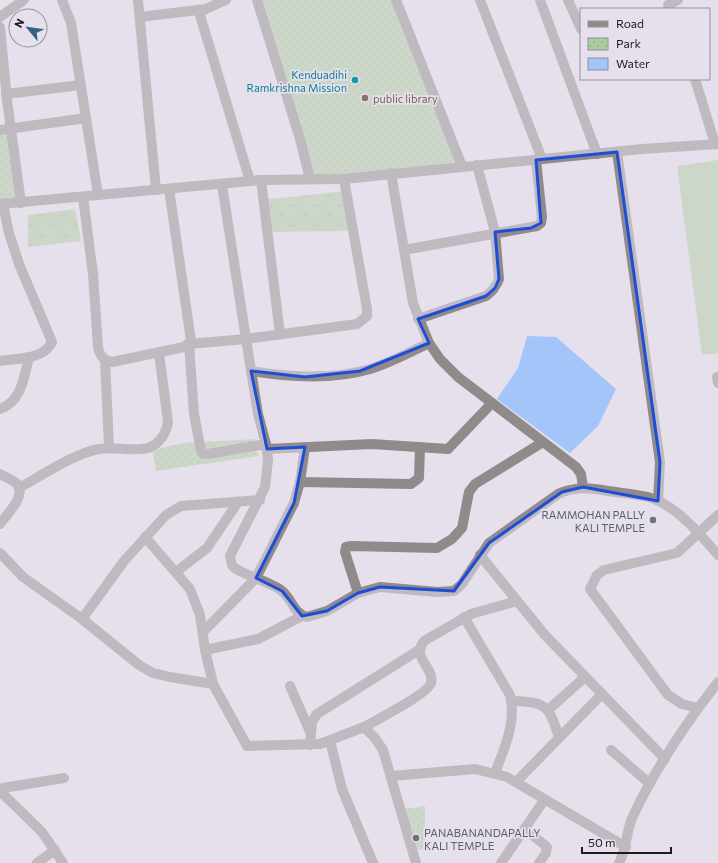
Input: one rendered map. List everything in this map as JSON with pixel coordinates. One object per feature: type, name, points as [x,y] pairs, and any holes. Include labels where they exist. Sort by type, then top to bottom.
[{"type":"street","points":[[0,17],[24,0]]},
{"type":"street","points":[[62,0],[71,23],[98,195]]},
{"type":"street","points":[[138,0],[156,190]]},
{"type":"street","points":[[226,0],[199,12],[250,181]]},
{"type":"street","points":[[257,0],[300,139],[310,179]]},
{"type":"street","points":[[396,0],[462,166]]},
{"type":"street","points":[[404,250],[495,232],[531,228],[541,223],[539,160],[480,0]]},
{"type":"street","points":[[540,0],[597,154]]},
{"type":"street","points":[[568,0],[580,27]]},
{"type":"street","points":[[668,5],[678,0]]},
{"type":"street","points":[[140,16],[206,9]]},
{"type":"street","points":[[0,27],[10,129],[21,202]]},
{"type":"street","points":[[0,361],[29,357],[45,352],[52,342],[19,264],[1,204],[169,190],[261,180],[344,179],[462,166],[716,144],[695,80]]},
{"type":"street","points":[[6,94],[81,85]]},
{"type":"street","points":[[0,130],[86,118]]},
{"type":"street","points":[[617,152],[660,462],[658,501]]},
{"type":"street","points":[[418,319],[486,296],[495,288],[499,279],[495,232],[477,165]]},
{"type":"street","points":[[391,173],[412,302],[429,343],[440,359],[458,377],[576,467],[581,474],[583,488]]},
{"type":"street","points":[[83,197],[93,274],[97,335],[100,354],[105,360],[112,362],[159,353],[189,344],[246,339],[357,324],[367,316],[367,309],[344,179]]},
{"type":"street","points":[[261,180],[280,334]]},
{"type":"street","points":[[222,185],[258,414],[267,447],[265,487],[260,500],[230,556],[232,565],[235,569],[282,591],[296,612],[306,617],[327,611],[358,593],[380,587],[438,592],[454,591],[462,584],[480,555],[497,536],[558,494],[568,490],[583,488],[648,497],[658,501],[681,517],[700,534],[718,555]]},
{"type":"street","points":[[169,190],[192,337],[189,344],[194,414],[200,451],[203,454],[267,447],[396,444],[448,449],[492,403]]},
{"type":"street","points":[[251,371],[305,377],[360,371],[400,357],[429,343]]},
{"type":"street","points":[[19,488],[83,454],[109,447],[149,448],[160,440],[164,434],[168,422],[159,353]]},
{"type":"street","points":[[0,409],[9,406],[17,396],[29,357]]},
{"type":"street","points":[[105,360],[109,447]]},
{"type":"street","points":[[358,593],[345,552],[346,547],[437,548],[452,539],[462,528],[469,492],[475,484],[543,442]]},
{"type":"street","points":[[203,632],[256,578],[291,509],[300,482],[305,447]]},
{"type":"street","points":[[300,482],[411,484],[419,478],[420,447]]},
{"type":"street","points":[[0,474],[17,485],[19,488],[18,500],[0,524]]},
{"type":"street","points":[[82,619],[113,575],[166,515],[181,506],[260,500]]},
{"type":"street","points":[[176,572],[207,548],[238,502]]},
{"type":"street","points":[[698,708],[682,704],[668,695],[590,589],[598,574],[604,570],[670,556],[685,548],[718,515]]},
{"type":"street","points":[[145,537],[186,583],[193,596],[200,615],[205,650],[213,684],[247,746],[310,740],[330,741],[364,727],[423,693],[431,684],[431,679],[419,650]]},
{"type":"street","points":[[0,553],[23,577],[82,619],[139,665],[152,673],[170,678],[213,684]]},
{"type":"street","points":[[480,555],[544,634],[665,759]]},
{"type":"street","points":[[310,740],[312,722],[321,711],[419,650],[424,641],[464,617],[483,609],[517,601]]},
{"type":"street","points":[[205,650],[258,639],[302,616]]},
{"type":"street","points":[[464,617],[511,701],[513,711],[506,746],[495,773]]},
{"type":"street","points":[[548,710],[585,677]]},
{"type":"street","points":[[619,863],[626,846],[632,818],[650,784],[698,708],[718,682]]},
{"type":"street","points":[[290,686],[310,740]]},
{"type":"street","points":[[516,782],[602,694]]},
{"type":"street","points":[[511,701],[537,702],[548,710],[559,737]]},
{"type":"street","points":[[364,727],[376,738],[383,750],[416,863]]},
{"type":"street","points":[[330,741],[342,789],[373,863]]},
{"type":"street","points":[[610,750],[650,784]]},
{"type":"street","points":[[391,776],[475,769],[495,773],[516,782],[626,846]]},
{"type":"street","points":[[1,787],[64,778]]},
{"type":"street","points":[[1,787],[42,832],[63,863]]},
{"type":"street","points":[[501,863],[545,799]]},
{"type":"street","points":[[525,829],[547,847],[546,853],[539,863]]},
{"type":"street","points":[[37,863],[55,850]]},
{"type":"highlighted area","points":[[617,152],[660,462],[658,501],[583,487],[562,492],[489,543],[454,591],[380,587],[358,593],[327,611],[302,616],[282,591],[256,578],[294,503],[305,447],[267,449],[251,371],[305,377],[360,371],[429,343],[418,319],[486,296],[495,288],[499,279],[495,232],[531,228],[541,223],[536,160]]},
{"type":"green space","points":[[261,0],[391,0],[462,172],[314,184]]},
{"type":"green space","points":[[9,131],[21,206],[0,206],[0,132]]},
{"type":"green space","points":[[718,160],[718,353],[702,355],[677,166]]},
{"type":"green space","points":[[347,191],[351,231],[266,232],[261,200]]},
{"type":"green space","points":[[75,209],[81,241],[28,247],[28,215]]},
{"type":"green space","points":[[255,439],[254,447],[259,456],[156,471],[152,450],[183,443]]},
{"type":"green space","points":[[425,806],[425,849],[412,850],[403,809]]},
{"type":"water","points":[[527,336],[556,337],[616,389],[598,426],[570,453],[497,399],[518,368]]},
{"type":"place","name":"Kenduadihi Ramkrishna Mission","points":[[355,80]]},
{"type":"place","name":"public library","points":[[365,98]]},
{"type":"place","name":"RAMMOHAN PALLY KALI TEMPLE","points":[[653,520]]},
{"type":"place","name":"PANABANANDAPALLY KALI TEMPLE","points":[[416,838]]}]
